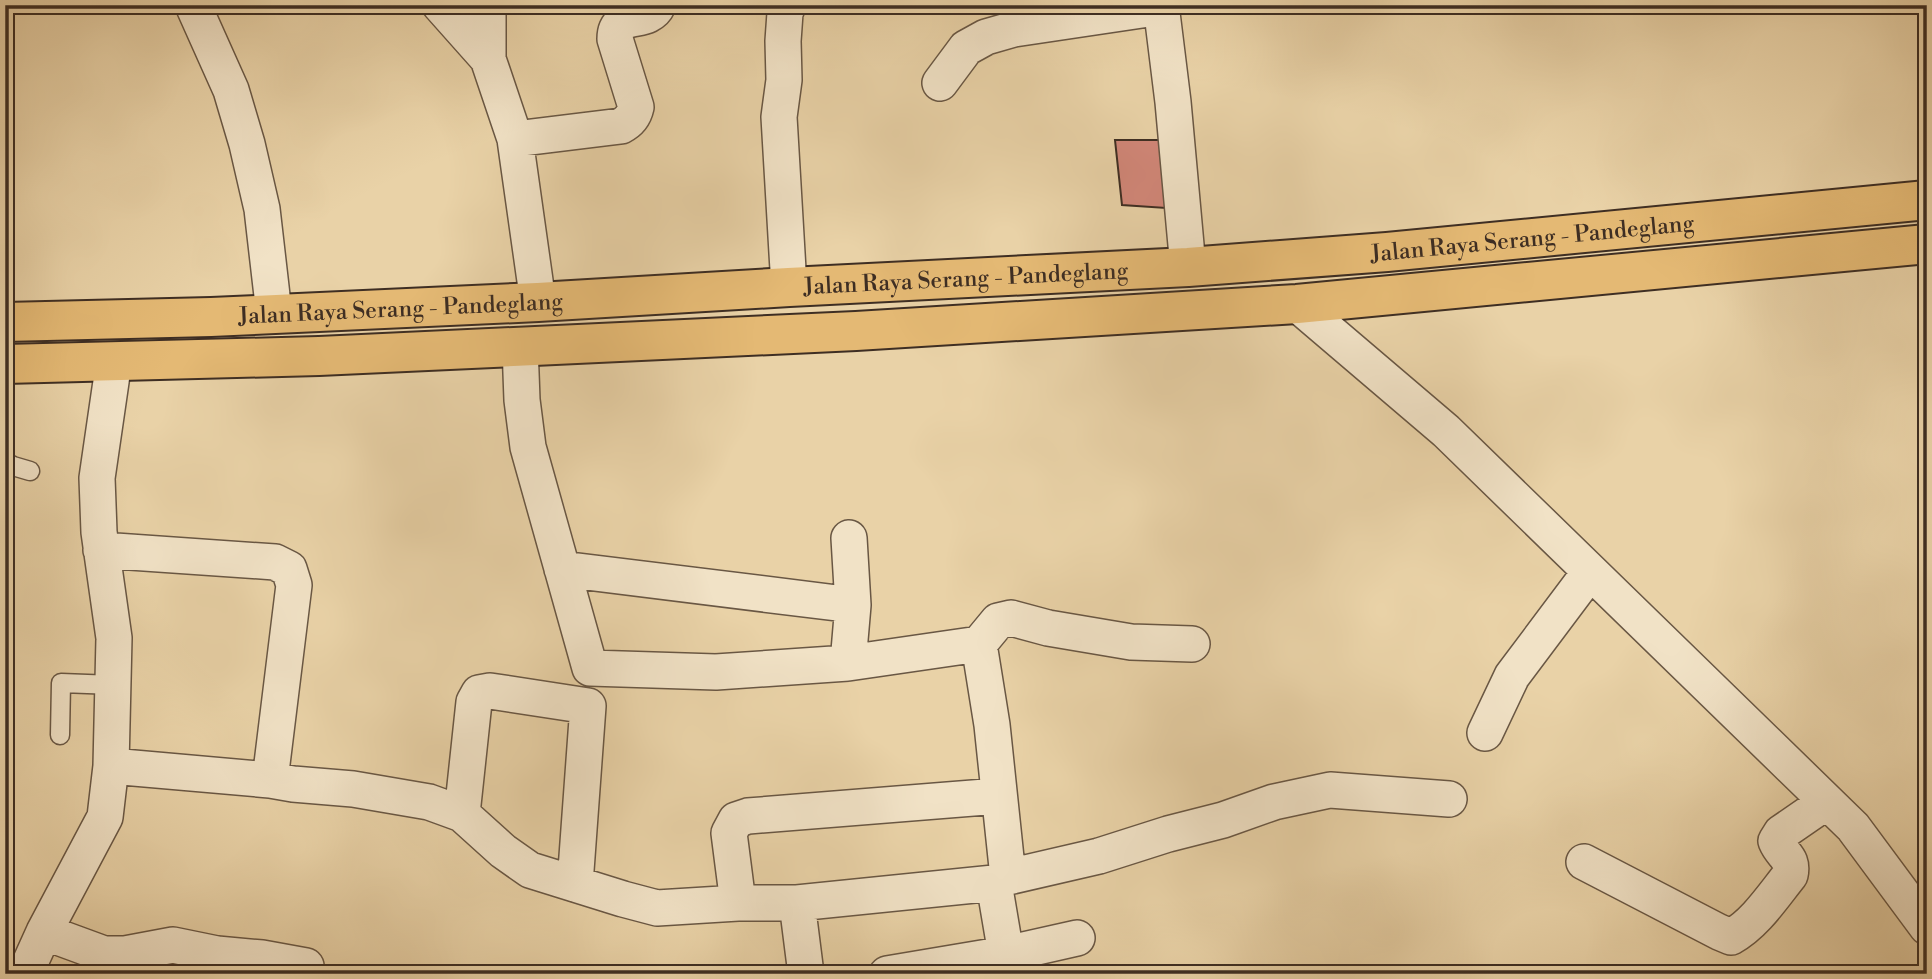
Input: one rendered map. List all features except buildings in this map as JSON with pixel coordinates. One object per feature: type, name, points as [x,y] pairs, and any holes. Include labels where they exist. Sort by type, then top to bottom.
[{"type":"highway","name":"Jalan Raya Serang - Pandeglang","points":[[5,322],[211,317],[538,302],[789,286],[1188,267],[1387,252],[1927,200]]},
{"type":"highway","name":"Jalan Raya Serang - Pandeglang","points":[[5,364],[305,356],[856,331],[1297,304],[1927,244]]},
{"type":"street","points":[[193,5],[231,90],[247,144],[262,209],[274,313]]},
{"type":"street","points":[[440,5],[488,59]]},
{"type":"street","points":[[488,5],[488,59],[515,139],[538,302]]},
{"type":"street","points":[[515,139],[628,123],[636,107],[615,32],[624,21],[654,13],[657,5]]},
{"type":"street","points":[[788,5],[785,13],[784,80],[779,117],[789,286]]},
{"type":"street","points":[[940,83],[966,48],[986,37],[1014,29],[1162,6],[1188,267]]},
{"type":"street","points":[[1297,304],[1446,431],[1853,827],[1927,927]]},
{"type":"street","points":[[520,346],[522,400],[528,447],[590,668],[575,884]]},
{"type":"street","points":[[25,974],[44,932],[105,817],[111,766],[114,638],[101,550],[97,478],[114,361]]},
{"type":"street","points":[[848,663],[853,605],[849,538]]},
{"type":"street","points":[[101,550],[275,562],[289,569],[294,585],[270,780]]},
{"type":"street","points":[[562,569],[853,605]]},
{"type":"street","points":[[1485,733],[1512,676],[1590,572]]},
{"type":"street","points":[[590,668],[716,672],[848,663],[979,644],[998,621],[1011,618],[1048,628],[1131,642],[1192,644]]},
{"type":"street","points":[[979,644],[990,715],[998,796],[1006,954]]},
{"type":"street","points":[[462,814],[474,702],[479,693],[490,691],[588,706]]},
{"type":"street","points":[[111,766],[353,789],[429,802],[462,814],[503,851],[530,870],[657,908],[738,902],[797,903],[1001,880],[1098,856],[1223,820],[1274,802],[1330,790],[1449,799]]},
{"type":"street","points":[[738,902],[729,833],[736,820],[748,816],[998,796]]},
{"type":"street","points":[[1584,862],[1731,937],[1751,921],[1790,875],[1792,866],[1789,858],[1780,850],[1776,841],[1781,834],[1826,802]]},
{"type":"street","points":[[797,903],[806,974]]},
{"type":"street","points":[[44,932],[104,954],[125,954],[173,945],[306,966]]},
{"type":"street","points":[[887,974],[1006,954],[1077,938]]},
{"type":"lane","points":[[5,462],[30,471]]},
{"type":"lane","points":[[60,735],[61,683],[114,685]]}]
